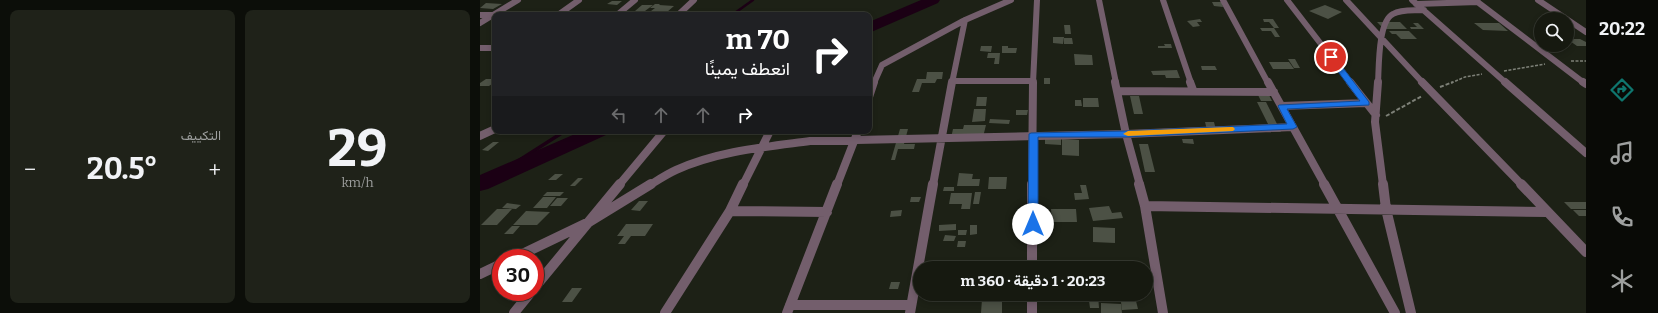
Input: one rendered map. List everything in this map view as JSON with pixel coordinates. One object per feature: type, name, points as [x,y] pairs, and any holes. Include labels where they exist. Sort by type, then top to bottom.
[{"type":"street","points":[[499,12],[518,0]]},
{"type":"street","points":[[562,12],[579,0]]},
{"type":"street","points":[[621,12],[635,0]]},
{"type":"street","points":[[681,12],[694,0]]},
{"type":"street","points":[[872,88],[882,65],[965,20],[1011,0]]},
{"type":"street","points":[[1032,261],[1034,134],[1033,81],[1037,0]]},
{"type":"street","points":[[1099,0],[1126,134],[1145,206],[1163,313]]},
{"type":"street","points":[[1163,0],[1193,90]]},
{"type":"street","points":[[1223,0],[1395,313]]},
{"type":"street","points":[[1287,0],[1366,103],[1375,118]]},
{"type":"street","points":[[1346,0],[1431,91],[1586,252]]},
{"type":"street","points":[[1538,0],[1586,32]]},
{"type":"street","points":[[1414,2],[1476,1],[1586,84]]},
{"type":"street","points":[[1414,2],[1586,153]]},
{"type":"street","points":[[1411,313],[1386,210],[1375,118],[1383,40],[1382,31],[1390,16],[1396,13],[1424,10]]},
{"type":"street","points":[[480,15],[492,15]]},
{"type":"street","points":[[480,23],[492,16]]},
{"type":"street","points":[[857,135],[788,309],[911,309],[941,137],[965,20]]},
{"type":"street","points":[[480,48],[492,48]]},
{"type":"street","points":[[953,81],[1033,81]]},
{"type":"street","points":[[1118,91],[1193,90],[1274,92]]},
{"type":"street","points":[[1282,106],[1366,103]]},
{"type":"street","points":[[533,249],[589,222],[675,170],[707,158],[763,147],[857,135],[941,137],[1034,134],[1126,134],[1293,127]]},
{"type":"street","points":[[480,136],[492,130]]},
{"type":"street","points":[[544,276],[662,134]]},
{"type":"street","points":[[665,313],[730,211],[769,134]]},
{"type":"street","points":[[1145,206],[1547,212]]},
{"type":"street","points":[[730,211],[827,212]]},
{"type":"street","points":[[480,274],[492,268]]},
{"type":"street","points":[[514,313],[524,301]]},
{"type":"street","points":[[1032,301],[1032,313]]},
{"type":"path","points":[[1375,118],[1431,91],[1465,77],[1557,62],[1586,61]]},
{"type":"building","points":[[612,1],[622,1],[617,5],[607,4]]},
{"type":"building","points":[[1212,2],[1222,2],[1223,7],[1214,6]]},
{"type":"building","points":[[486,3],[502,4],[493,9],[480,8]]},
{"type":"building","points":[[655,4],[674,6],[667,12],[651,11],[655,8],[650,8]]},
{"type":"building","points":[[642,5],[653,5],[645,11],[635,11]]},
{"type":"building","points":[[1325,5],[1342,12],[1328,19],[1309,11]]},
{"type":"building","points":[[1200,19],[1202,22],[1197,22],[1200,26],[1193,27],[1187,21]]},
{"type":"building","points":[[1263,19],[1273,19],[1279,28],[1274,28],[1269,22],[1264,22]]},
{"type":"building","points":[[1377,22],[1400,22],[1407,29],[1384,29]]},
{"type":"building","points":[[1413,23],[1418,23],[1424,29],[1411,29],[1410,27],[1417,27]]},
{"type":"building","points":[[1474,23],[1499,23],[1508,31],[1483,30]]},
{"type":"building","points":[[1064,25],[1070,25],[1071,34],[1065,34]]},
{"type":"building","points":[[1260,28],[1274,28],[1280,37],[1275,37],[1271,31],[1262,31]]},
{"type":"building","points":[[1389,31],[1409,31],[1417,39],[1401,39],[1396,34],[1392,34]]},
{"type":"building","points":[[1053,37],[1064,37],[1063,44],[1053,43]]},
{"type":"building","points":[[1064,38],[1072,38],[1073,44],[1064,44]]},
{"type":"building","points":[[1574,39],[1580,39],[1586,42],[1586,46],[1577,46],[1574,44]]},
{"type":"building","points":[[1164,44],[1171,44],[1172,48],[1158,48],[1158,46],[1165,46]]},
{"type":"building","points":[[981,46],[992,46],[991,52],[980,51]]},
{"type":"building","points":[[1002,46],[1017,48],[1016,53],[1002,53]]},
{"type":"building","points":[[988,53],[1000,53],[999,64],[994,64],[995,58],[987,58]]},
{"type":"building","points":[[1074,54],[1092,55],[1093,65],[1075,65]]},
{"type":"building","points":[[1288,59],[1295,59],[1300,68],[1294,68]]},
{"type":"building","points":[[1269,62],[1289,62],[1294,69],[1273,69]]},
{"type":"building","points":[[1201,66],[1215,66],[1217,70],[1202,70]]},
{"type":"building","points":[[1177,70],[1180,78],[1166,78],[1165,75],[1153,75],[1151,71]]},
{"type":"building","points":[[927,72],[943,72],[942,79],[937,79],[935,83],[922,83],[919,92],[912,92],[917,79],[926,79]]},
{"type":"building","points":[[1044,78],[1050,78],[1050,84],[1044,84]]},
{"type":"building","points":[[486,79],[492,79],[492,84],[489,86],[480,86],[480,83]]},
{"type":"building","points":[[1257,93],[1268,93],[1272,101],[1261,101]]},
{"type":"building","points":[[1130,96],[1139,96],[1143,114],[1134,114]]},
{"type":"building","points":[[977,97],[987,97],[986,106],[976,106]]},
{"type":"building","points":[[1083,98],[1098,98],[1099,107],[1083,107]]},
{"type":"building","points":[[1075,100],[1081,100],[1082,106],[1075,106]]},
{"type":"building","points":[[1257,102],[1266,102],[1281,132],[1272,132]]},
{"type":"building","points":[[974,109],[986,109],[985,121],[972,122]]},
{"type":"building","points":[[1016,110],[1028,110],[1027,115],[1016,115]]},
{"type":"building","points":[[990,119],[1010,120],[1009,124],[989,123]]},
{"type":"building","points":[[1205,122],[1214,122],[1216,130],[1207,130]]},
{"type":"building","points":[[964,125],[986,125],[983,137],[951,138],[953,129],[963,129]]},
{"type":"building","points":[[900,129],[908,129],[904,144],[915,144],[914,149],[898,149],[895,160],[891,160]]},
{"type":"building","points":[[1045,139],[1061,139],[1061,145],[1045,144]]},
{"type":"building","points":[[1062,139],[1079,140],[1079,156],[1062,155]]},
{"type":"building","points":[[1182,139],[1193,139],[1194,144],[1183,143]]},
{"type":"building","points":[[493,142],[499,142],[488,151],[482,150]]},
{"type":"building","points":[[1139,144],[1148,144],[1155,172],[1145,172]]},
{"type":"building","points":[[959,173],[973,174],[972,179],[980,179],[979,186],[957,186]]},
{"type":"building","points":[[555,174],[563,174],[556,180],[548,180]]},
{"type":"building","points":[[989,177],[1007,177],[1006,189],[988,189]]},
{"type":"building","points":[[578,178],[583,178],[575,186],[570,186]]},
{"type":"building","points":[[1080,185],[1086,185],[1089,199],[1075,200],[1074,193],[1082,193]]},
{"type":"building","points":[[944,187],[954,187],[954,191],[943,191]]},
{"type":"building","points":[[547,192],[564,192],[560,196],[543,196]]},
{"type":"building","points":[[975,192],[981,192],[979,204],[973,204]]},
{"type":"building","points":[[951,193],[972,193],[970,209],[961,209],[962,204],[949,204]]},
{"type":"building","points":[[543,197],[556,197],[547,208],[533,208]]},
{"type":"building","points":[[911,197],[921,197],[919,202],[910,202]]},
{"type":"building","points":[[557,198],[568,198],[561,206],[550,206]]},
{"type":"building","points":[[639,201],[648,201],[640,211],[631,210]]},
{"type":"building","points":[[1564,202],[1586,202],[1586,209],[1571,209]]},
{"type":"building","points":[[507,203],[521,205],[516,209],[502,208]]},
{"type":"building","points":[[1109,206],[1112,213],[1121,212],[1123,218],[1093,221],[1089,208]]},
{"type":"building","points":[[497,209],[512,209],[497,225],[481,225]]},
{"type":"building","points":[[1051,209],[1076,209],[1077,222],[1052,222]]},
{"type":"building","points":[[902,210],[901,216],[890,217],[891,211]]},
{"type":"building","points":[[1573,210],[1586,210],[1586,216],[1579,216]]},
{"type":"building","points":[[526,211],[550,212],[537,225],[513,225]]},
{"type":"building","points":[[626,224],[653,224],[645,236],[631,236],[625,244],[618,244],[624,236],[617,236]]},
{"type":"building","points":[[956,224],[956,230],[939,231],[939,225]]},
{"type":"building","points":[[970,225],[977,225],[977,234],[970,235]]},
{"type":"building","points":[[512,226],[520,226],[513,234],[504,234]]},
{"type":"building","points":[[1093,227],[1115,228],[1115,243],[1093,242]]},
{"type":"building","points":[[958,230],[967,230],[966,235],[958,235]]},
{"type":"building","points":[[945,235],[956,236],[954,241],[943,241]]},
{"type":"building","points":[[958,241],[966,241],[965,247],[957,247]]},
{"type":"building","points":[[891,282],[900,282],[898,289],[889,289]]},
{"type":"building","points":[[572,288],[582,288],[572,302],[562,302]]},
{"type":"building","points":[[982,301],[1002,301],[1002,313],[981,313]]},
{"type":"building","points":[[1089,301],[1098,301],[1099,308],[1090,308]]},
{"type":"building","points":[[1136,301],[1138,309],[1122,310],[1121,302]]},
{"type":"building","points":[[1101,303],[1121,304],[1122,313],[1101,313]]},
{"type":"waterway","points":[[736,12],[753,0]]},
{"type":"waterway","points":[[872,27],[933,0]]},
{"type":"waterway","points":[[491,178],[560,134]]},
{"type":"waterway","points":[[480,184],[592,134]]},
{"type":"slow traffic","points":[[1128,134],[1230,129]]},
{"type":"route","points":[[1033,224],[1034,134],[1126,134],[1293,127],[1282,106],[1366,103],[1331,57]]}]
